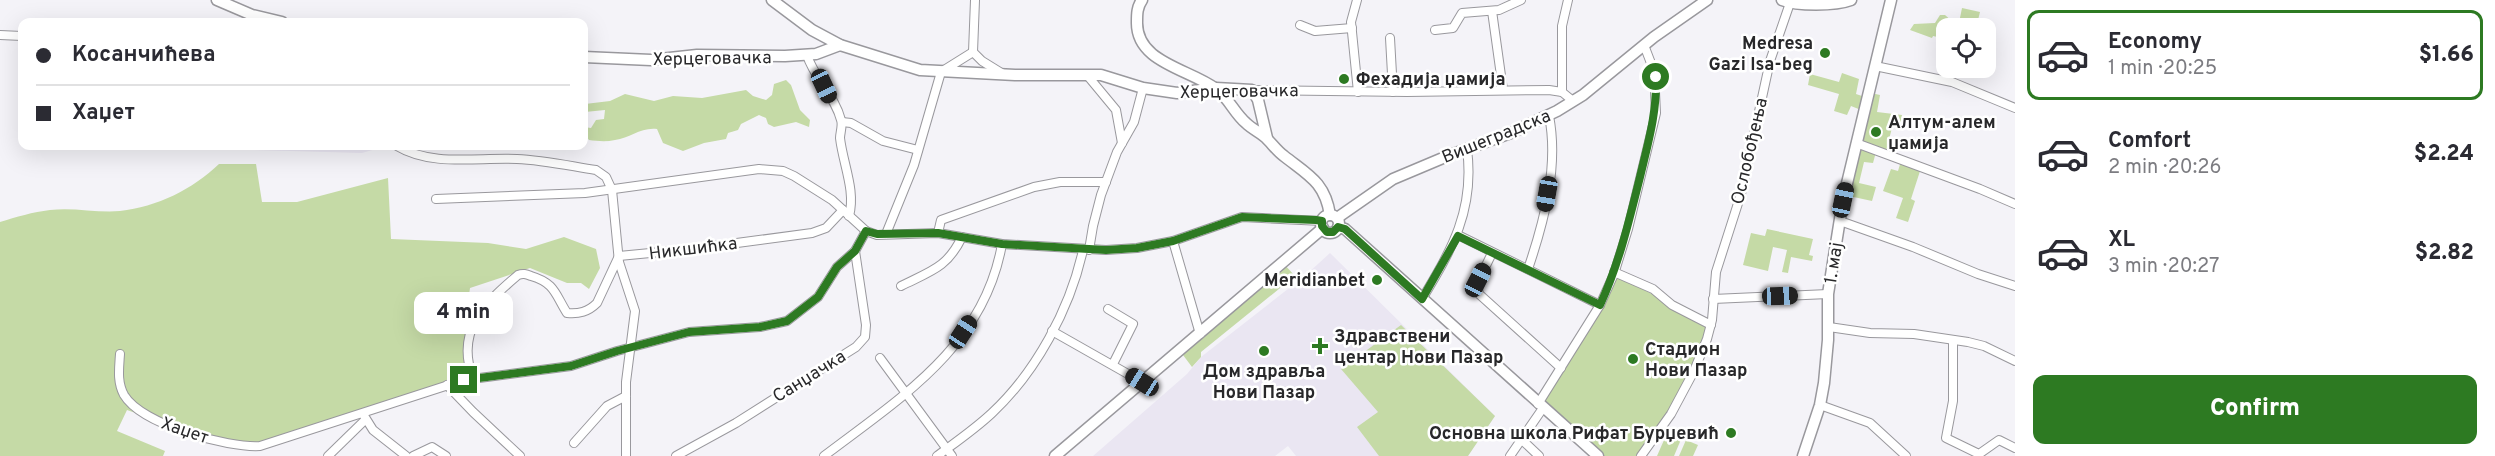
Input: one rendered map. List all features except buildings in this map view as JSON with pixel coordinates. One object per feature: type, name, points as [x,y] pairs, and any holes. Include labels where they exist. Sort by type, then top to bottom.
[{"type":"street","points":[[217,0],[236,9],[268,18]]},
{"type":"street","name":"Херцеговачка","points":[[772,0],[812,30],[840,45],[915,69],[1005,75],[1106,76],[1143,88],[1177,93],[1216,88],[1358,92],[1503,90],[1562,92]]},
{"type":"street","points":[[975,0],[973,49],[986,64],[1005,75]]},
{"type":"street","points":[[1142,0],[1137,15],[1137,34],[1141,41],[1164,62],[1216,88],[1246,124],[1267,138],[1284,156],[1309,173],[1319,185],[1330,222]]},
{"type":"street","points":[[1357,0],[1352,14],[1352,28],[1358,92]]},
{"type":"street","points":[[1436,30],[1453,28],[1462,13],[1492,11],[1521,0]]},
{"type":"street","points":[[1568,0],[1562,26],[1562,92],[1573,101]]},
{"type":"street","name":"Вишеградска","points":[[1055,456],[1330,222],[1393,179],[1549,116],[1606,78],[1644,45],[1707,0]]},
{"type":"street","points":[[1786,2],[1836,4],[1851,0]]},
{"type":"street","name":"1. мај","points":[[1803,456],[1820,405],[1827,363],[1828,294],[1840,221],[1856,143],[1891,0]]},
{"type":"street","name":"Ослобођења","points":[[1641,456],[1671,414],[1694,371],[1711,325],[1718,265],[1741,194],[1770,61],[1786,2]]},
{"type":"street","points":[[1492,11],[1503,90]]},
{"type":"street","points":[[1300,25],[1315,31],[1352,28]]},
{"type":"street","points":[[0,35],[18,36]]},
{"type":"street","points":[[1390,38],[1393,92]]},
{"type":"street","name":"Херцеговачка","points":[[588,57],[651,60],[697,55],[807,55],[840,45]]},
{"type":"street","points":[[1510,456],[1600,305],[1614,272],[1630,220],[1656,112],[1656,77],[1644,45]]},
{"type":"street","points":[[886,234],[918,150],[941,72],[973,49]]},
{"type":"street","points":[[807,55],[842,122],[840,139],[851,204],[846,213]]},
{"type":"street","points":[[1875,66],[1952,82],[2015,108]]},
{"type":"street","points":[[1086,75],[1116,110],[1122,143]]},
{"type":"street","points":[[938,456],[950,452],[1006,398],[1024,376],[1052,331],[1072,291],[1106,182],[1122,143],[1134,122],[1143,88]]},
{"type":"street","points":[[1252,90],[1258,100],[1267,138]]},
{"type":"street","points":[[1528,269],[1541,232],[1550,176],[1552,141],[1549,116]]},
{"type":"street","points":[[842,122],[851,123],[883,141],[918,150]]},
{"type":"street","points":[[1856,143],[2015,204]]},
{"type":"street","points":[[1422,299],[1458,236],[1468,194],[1467,149]]},
{"type":"street","points":[[407,150],[453,160],[520,159],[596,170],[606,177],[612,190],[619,256],[635,311],[626,396],[626,456]]},
{"type":"street","points":[[436,199],[574,194],[749,170],[768,170],[783,171],[794,176],[846,213],[866,231],[886,234],[938,233],[1002,244],[1086,250],[1137,248],[1173,241],[1242,217],[1330,222],[1345,229],[1598,456]]},
{"type":"street","points":[[938,233],[941,220],[1027,189],[1060,182],[1106,182]]},
{"type":"street","name":"Никшићка","points":[[619,256],[692,249],[818,231],[846,213]]},
{"type":"street","points":[[1840,221],[2015,286]]},
{"type":"street","name":"Хаџет","points":[[120,354],[120,386],[135,408],[175,427],[232,445],[260,446],[364,417],[447,385],[472,378],[571,366],[689,332],[760,327],[790,320],[818,297],[837,267],[855,251],[866,231]]},
{"type":"street","points":[[1458,236],[1600,305]]},
{"type":"street","points":[[901,286],[946,262],[954,253],[962,237]]},
{"type":"street","points":[[1173,241],[1200,334]]},
{"type":"street","points":[[824,456],[907,393],[939,365],[971,320],[995,273],[1002,244]]},
{"type":"street","name":"Санџачка","points":[[676,456],[694,452],[856,347],[863,339],[866,326],[855,251]]},
{"type":"street","points":[[1492,253],[1478,280],[1477,291],[1561,368]]},
{"type":"street","points":[[472,378],[468,363],[470,329],[480,311],[520,274],[534,276],[551,285],[567,313],[578,314],[594,307],[599,300],[619,256]]},
{"type":"street","points":[[1614,272],[1653,289],[1672,305],[1711,325]]},
{"type":"street","points":[[1713,299],[1828,294]]},
{"type":"street","points":[[1108,309],[1133,324],[1113,364]]},
{"type":"street","points":[[1829,327],[1870,333],[1914,334],[1953,340],[1984,346],[2015,361]]},
{"type":"street","points":[[1052,331],[1142,382]]},
{"type":"street","points":[[1953,340],[1953,401],[1946,438],[1976,453],[1982,453],[2001,440],[2015,448]]},
{"type":"street","points":[[880,358],[950,452]]},
{"type":"street","points":[[447,385],[520,456]]},
{"type":"street","points":[[574,443],[607,406],[626,396]]},
{"type":"street","points":[[1820,405],[1870,423],[1906,456]]},
{"type":"street","points":[[364,417],[374,430],[406,456]]},
{"type":"street","name":"Хаџет","points":[[328,456],[364,417]]},
{"type":"street","points":[[1521,439],[1539,456]]},
{"type":"street","points":[[413,456],[432,447],[446,456]]},
{"type":"shaded area","points":[[253,150],[372,150],[362,153]]},
{"type":"shaded area","name":"Здравствени центар Нови Пазар","points":[[1330,253],[1495,416],[1468,456],[1296,456],[1288,446],[1275,456],[1093,456],[1187,374],[1201,357],[1307,274]]},
{"type":"green space","points":[[1962,8],[1980,12],[1978,18],[1960,18]]},
{"type":"green space","points":[[1940,15],[1945,15],[1948,18],[1938,18]]},
{"type":"green space","points":[[1936,21],[1936,37],[1932,38],[1910,30],[1914,24]]},
{"type":"green space","points":[[1842,73],[1859,79],[1856,94],[1865,97],[1861,110],[1851,106],[1847,115],[1834,111],[1839,94],[1808,85],[1810,74],[1839,82]]},
{"type":"green space","points":[[786,80],[791,85],[800,110],[810,120],[809,127],[796,122],[774,127],[768,124],[766,118],[759,115],[741,124],[738,130],[728,133],[726,139],[704,143],[683,151],[663,143],[657,129],[608,141],[588,139],[588,128],[591,128],[596,120],[604,119],[605,110],[588,112],[588,104],[610,101],[625,94],[654,101],[673,96],[702,98],[746,90],[753,96],[766,100],[772,95],[774,84]]},
{"type":"green space","points":[[1871,93],[1880,95],[1877,112],[1902,115],[1900,126],[1893,124],[1886,151],[1860,141]]},
{"type":"green space","points":[[1860,147],[1876,152],[1873,163],[1864,162],[1859,183],[1876,187],[1872,201],[1849,196]]},
{"type":"green space","points":[[1901,161],[1921,168],[1911,199],[1915,201],[1908,222],[1896,218],[1903,198],[1883,191],[1891,169],[1898,171]]},
{"type":"green space","points":[[219,164],[256,164],[262,202],[297,202],[388,178],[391,239],[488,243],[526,249],[564,237],[596,249],[600,268],[589,289],[581,283],[567,283],[530,268],[470,288],[465,324],[466,375],[447,385],[260,446],[207,438],[127,410],[117,431],[165,451],[163,456],[0,456],[0,222],[50,210],[120,211],[134,209],[161,201],[186,189]]},
{"type":"green space","points":[[1767,229],[1813,239],[1809,255],[1813,256],[1812,261],[1791,257],[1788,273],[1782,272],[1787,250],[1773,247],[1768,271],[1743,265],[1751,233],[1765,236]]},
{"type":"green space","points":[[1283,263],[1295,276],[1201,352],[1201,357],[1192,367],[1180,351]]},
{"type":"green space","name":"Стадион Нови Пазар","points":[[1614,274],[1711,325],[1694,371],[1641,456],[1598,456],[1538,404]]},
{"type":"green space","points":[[1401,325],[1495,416],[1468,456],[1379,456],[1357,427],[1378,412],[1341,369]]},
{"type":"green space","points":[[1668,431],[1682,437],[1674,456],[1657,456]]},
{"type":"green space","points":[[1686,440],[1698,445],[1693,456],[1679,456]]},
{"type":"place","name":"Medresa Gazi Isa-beg","points":[[1825,53]]},
{"type":"place","name":"Фехадија џамија","points":[[1344,79]]},
{"type":"place","name":"Алтум-алем џамија","points":[[1876,132]]},
{"type":"place","name":"Meridianbet","points":[[1377,280]]},
{"type":"place","name":"Здравствени центар Нови Пазар","points":[[1320,346]]},
{"type":"place","name":"Дом здравља Нови Пазар","points":[[1264,351]]},
{"type":"place","name":"Стадион Нови Пазар","points":[[1633,359]]},
{"type":"place","name":"Основна школа Рифат Бурџевић","points":[[1731,433]]},
{"type":"route","points":[[464,380],[571,366],[689,332],[760,327],[787,321],[794,318],[818,297],[844,258],[855,251],[866,231],[877,234],[938,233],[1002,244],[1106,250],[1137,248],[1173,241],[1242,217],[1316,220],[1322,221],[1322,226],[1327,232],[1333,232],[1338,227],[1345,229],[1422,299],[1458,236],[1600,305],[1614,274],[1628,230],[1640,174],[1652,133],[1656,77]]}]
